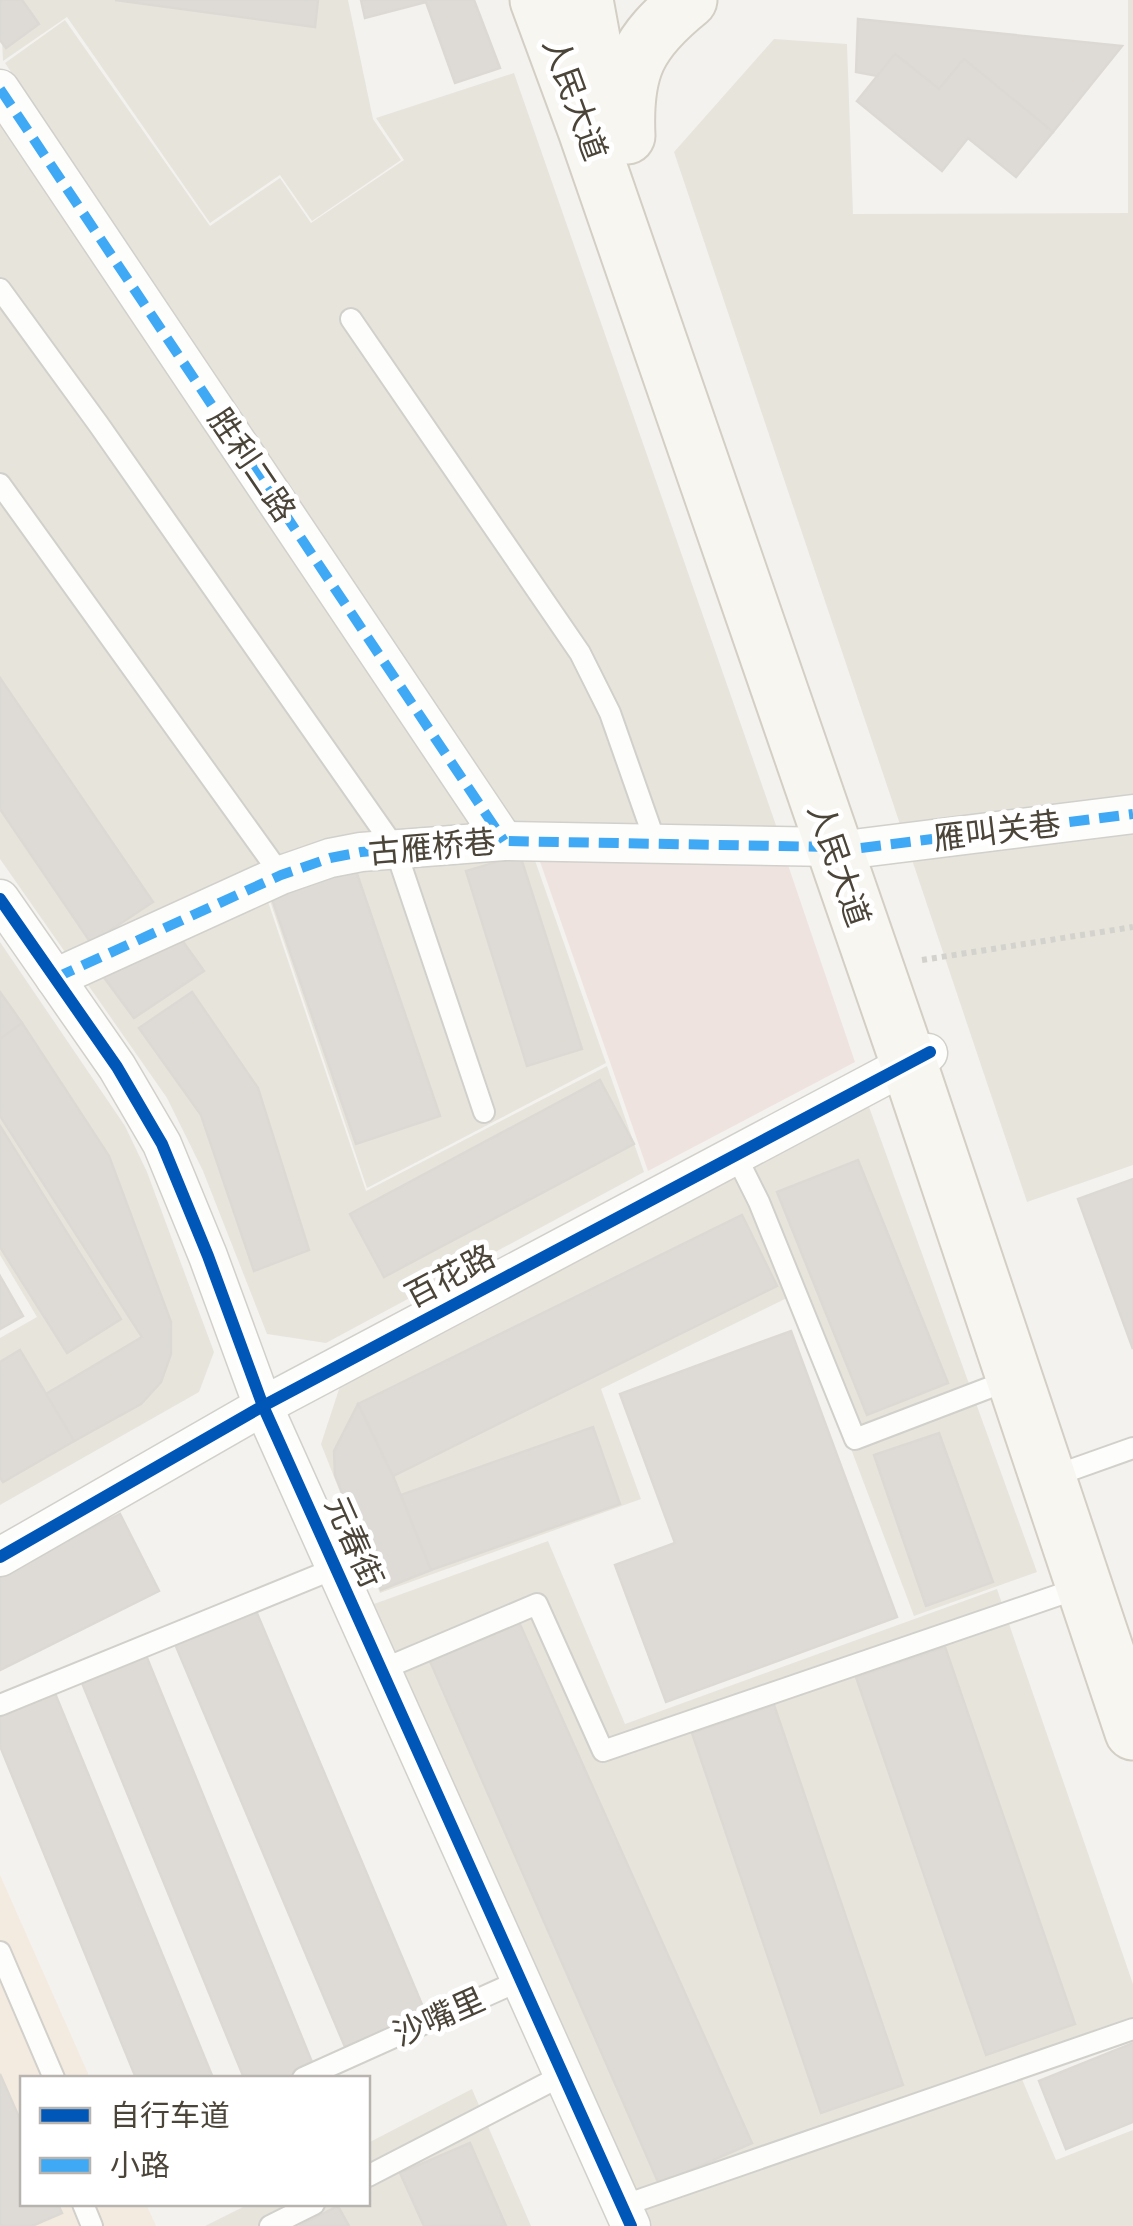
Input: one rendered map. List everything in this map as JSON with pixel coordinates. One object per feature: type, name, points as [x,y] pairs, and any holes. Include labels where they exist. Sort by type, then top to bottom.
[{"type":"main road","points":[[628,174],[625,94],[634,66],[648,39],[688,0]]},
{"type":"main road","name":"人民大道","points":[[572,3],[750,520],[847,848],[900,963],[919,1058],[1014,1378],[1133,1732]]},
{"type":"main road","name":"人民大道","points":[[572,3],[568,60],[586,130],[1070,1470],[1133,1658]]},
{"type":"street","name":"胜利二路","points":[[0,89],[504,841]]},
{"type":"street","name":"雁叫关巷","points":[[847,848],[1133,814]]},
{"type":"street","name":"古雁桥巷","points":[[55,978],[280,875],[330,858],[394,848],[504,841],[847,848]]},
{"type":"street","name":"元春街","points":[[0,899],[117,1067],[162,1144],[263,1406],[626,2216]]},
{"type":"street","name":"百花路","points":[[0,1557],[263,1406],[919,1058]]},
{"type":"lane","points":[[0,289],[99,424],[394,848],[484,1112]]},
{"type":"lane","points":[[351,319],[580,653],[610,714],[656,844]]},
{"type":"lane","points":[[0,484],[280,875]]},
{"type":"lane","points":[[736,1156],[760,1202],[854,1439],[1014,1378]]},
{"type":"lane","points":[[1070,1470],[1133,1448]]},
{"type":"lane","points":[[0,1704],[336,1568]]},
{"type":"lane","points":[[381,1670],[537,1604],[604,1751],[1084,1586]]},
{"type":"lane","points":[[0,1952],[53,2076]]},
{"type":"lane","name":"沙嘴里","points":[[306,2076],[520,1980]]},
{"type":"lane","points":[[626,2216],[1133,2029]]},
{"type":"lane","points":[[370,2175],[563,2075]]},
{"type":"lane","points":[[270,2226],[310,2206]]},
{"type":"path","points":[[900,963],[1133,927]]},
{"type":"shaded area","points":[[0,0],[348,0],[373,119],[401,160],[312,221],[280,175],[210,223],[67,17],[3,61]]},
{"type":"shaded area","points":[[1128,0],[1133,0],[1133,1165],[1027,1202],[674,152],[774,39],[847,44],[853,214],[1128,213]]},
{"type":"shaded area","points":[[65,20],[210,226],[280,178],[311,223],[404,160],[376,118],[514,73],[778,831],[512,823],[5,63]]},
{"type":"shaded area","points":[[0,115],[482,834],[260,878],[366,1191],[607,1066],[644,1172],[326,1343],[267,1334],[203,1171],[167,1098],[0,859]]},
{"type":"shaded area","points":[[531,849],[606,1063],[367,1188],[266,889],[323,868]]},
{"type":"shaded area","points":[[537,853],[785,856],[855,1062],[648,1171]]},
{"type":"shaded area","points":[[0,942],[125,1126],[147,1172],[214,1352],[199,1392],[0,1505],[0,1338],[37,1317],[0,1255]]},
{"type":"shaded area","points":[[868,1104],[1037,1572],[914,1616],[793,1295],[601,1389],[641,1499],[380,1593],[321,1444],[342,1380]]},
{"type":"shaded area","points":[[548,1541],[625,1724],[997,1589],[1133,1984],[1133,2023],[635,2198],[374,1604]]},
{"type":"shaded area","points":[[0,1875],[89,2076],[20,2076],[20,2206],[147,2206],[156,2226],[0,2226]]},
{"type":"shaded area","points":[[1019,2072],[1056,2160],[1133,2130],[1133,2226],[647,2226],[637,2205]]},
{"type":"shaded area","points":[[472,2089],[531,2226],[205,2226],[245,2206],[370,2206],[370,2142]]},
{"type":"building","points":[[0,0],[22,0],[39,24],[6,48],[0,40]]},
{"type":"building","points":[[115,0],[318,0],[315,27]]},
{"type":"building","points":[[361,0],[474,0],[500,68],[455,83],[426,2],[365,18]]},
{"type":"building","points":[[858,19],[1122,46],[1053,132],[964,59],[939,89],[895,54],[877,76],[856,72]]},
{"type":"building","points":[[895,54],[939,89],[964,59],[1053,132],[1016,177],[968,138],[942,171],[857,101]]},
{"type":"building","points":[[0,678],[153,902],[91,943],[0,809]]},
{"type":"building","points":[[520,855],[582,1049],[527,1066],[466,871]]},
{"type":"building","points":[[354,865],[440,1116],[356,1144],[270,893]]},
{"type":"building","points":[[176,932],[204,971],[134,1018],[97,968]]},
{"type":"building","points":[[0,992],[22,1023],[0,1039]]},
{"type":"building","points":[[192,992],[258,1088],[309,1250],[254,1271],[201,1115],[139,1028]]},
{"type":"building","points":[[22,1023],[109,1156],[171,1322],[171,1354],[161,1382],[141,1404],[74,1441],[46,1394],[142,1337],[0,1116],[0,1039]]},
{"type":"building","points":[[600,1080],[634,1144],[384,1277],[350,1214]]},
{"type":"building","points":[[0,1126],[121,1319],[67,1353],[0,1247]]},
{"type":"building","points":[[858,1160],[948,1383],[867,1415],[777,1192]]},
{"type":"building","points":[[1133,1179],[1133,1349],[1078,1199]]},
{"type":"building","points":[[742,1215],[777,1286],[393,1476],[358,1404]]},
{"type":"building","points":[[0,1276],[23,1316],[0,1329]]},
{"type":"building","points":[[791,1331],[897,1617],[666,1702],[615,1565],[675,1543],[620,1394]]},
{"type":"building","points":[[20,1350],[74,1441],[3,1482],[0,1362]]},
{"type":"building","points":[[358,1404],[393,1476],[431,1570],[381,1590],[335,1475],[334,1451]]},
{"type":"building","points":[[593,1427],[620,1504],[431,1570],[401,1495]]},
{"type":"building","points":[[939,1433],[993,1582],[926,1606],[874,1455]]},
{"type":"building","points":[[120,1514],[159,1591],[0,1670],[0,1574]]},
{"type":"building","points":[[256,1611],[426,2014],[345,2047],[175,1644]]},
{"type":"building","points":[[518,1620],[752,2143],[659,2184],[429,1659]]},
{"type":"building","points":[[945,1647],[1075,2024],[986,2055],[856,1677]]},
{"type":"building","points":[[145,1653],[314,2067],[291,2076],[243,2076],[80,1678]]},
{"type":"building","points":[[54,1691],[212,2076],[135,2076],[0,1746],[0,1713]]},
{"type":"building","points":[[774,1705],[903,2085],[821,2113],[692,1733]]},
{"type":"building","points":[[1133,2043],[1133,2122],[1066,2149],[1039,2081]]},
{"type":"building","points":[[0,2074],[20,2119],[20,2206],[59,2206],[62,2213],[32,2226],[0,2226]]},
{"type":"building","points":[[470,2143],[506,2226],[424,2226],[400,2173]]},
{"type":"building","points":[[338,2206],[349,2226],[299,2226]]},
{"type":"marked path","points":[[0,89],[504,841]]},
{"type":"marked path","points":[[861,848],[1133,814]]},
{"type":"marked path","points":[[55,978],[281,875],[361,852],[504,841],[833,847]]},
{"type":"cycle path","points":[[0,899],[117,1067],[162,1144],[263,1406],[631,2226]]},
{"type":"cycle path","points":[[0,1557],[263,1406],[930,1052]]}]
